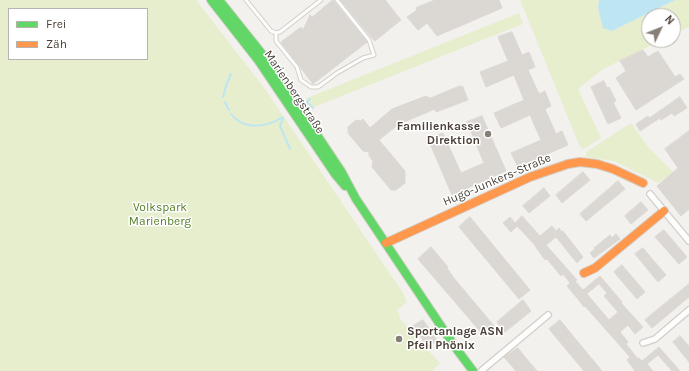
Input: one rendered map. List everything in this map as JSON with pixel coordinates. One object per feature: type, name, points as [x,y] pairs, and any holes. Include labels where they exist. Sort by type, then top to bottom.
[{"type":"main road","name":"Marienbergstraße","points":[[211,0],[258,60],[335,174],[356,199]]},
{"type":"main road","name":"Marienbergstraße","points":[[220,0],[264,56],[337,165],[356,199],[455,347],[473,371]]},
{"type":"main road","points":[[230,24],[236,26],[240,25]]},
{"type":"main road","name":"Hugo-Junkers-Straße","points":[[386,243],[409,231],[562,165],[581,162],[599,164],[643,183]]},
{"type":"main road","points":[[584,273],[595,268],[664,211]]},
{"type":"street","points":[[650,194],[689,241]]},
{"type":"street","points":[[643,343],[655,339],[689,310]]},
{"type":"street","points":[[481,371],[548,315]]},
{"type":"lane","points":[[246,0],[271,31],[276,33],[280,32],[321,0]]},
{"type":"lane","points":[[276,33],[276,41],[297,66],[301,80],[311,88],[318,88],[337,73],[363,58],[374,55],[369,40],[337,0]]},
{"type":"green space","name":"Volkspark Marienberg","points":[[0,0],[196,0],[265,89],[403,293],[407,302],[397,310],[401,320],[440,363],[432,371],[0,371]]},
{"type":"green space","points":[[520,0],[599,0],[598,7],[612,31],[641,17],[641,48],[646,48],[603,69],[578,89],[601,138],[584,149],[580,147]]},
{"type":"green space","points":[[675,0],[689,0],[689,27],[681,30],[681,8],[659,8]]},
{"type":"green space","points":[[519,13],[523,24],[309,109],[305,102],[307,98]]},
{"type":"green space","points":[[631,123],[649,148],[673,172],[658,183],[614,161],[586,157],[586,152]]},
{"type":"water","points":[[599,0],[675,0],[659,8],[641,8],[641,17],[612,31],[603,28],[598,7]]},
{"type":"building","points":[[333,0],[367,42],[313,84],[281,42],[301,27],[303,30],[310,15],[312,17]]},
{"type":"building","points":[[341,0],[385,0],[401,20],[375,41]]},
{"type":"building","points":[[435,0],[499,0],[502,8],[437,36],[427,23],[418,30],[407,17],[417,10],[416,8]]},
{"type":"building","points":[[512,32],[522,55],[529,52],[535,67],[528,70],[539,94],[545,91],[551,106],[545,109],[556,134],[562,131],[568,145],[518,167],[511,153],[541,140],[530,115],[501,128],[494,113],[524,100],[514,75],[486,87],[480,72],[508,61],[498,37]]},
{"type":"building","points":[[643,50],[648,57],[658,51],[675,77],[680,74],[684,79],[636,110],[616,78],[626,71],[620,61]]},
{"type":"building","points":[[604,81],[607,88],[609,87],[616,101],[613,102],[621,118],[608,124],[591,87]]},
{"type":"building","points":[[460,86],[463,87],[468,100],[436,112],[435,109],[399,124],[379,140],[405,171],[405,183],[396,190],[391,190],[372,167],[373,161],[369,156],[369,152],[363,151],[348,133],[348,127],[356,120],[361,121],[363,119],[370,128],[392,109],[426,96],[430,98]]},
{"type":"building","points":[[680,97],[687,108],[674,116],[672,113],[661,120],[660,118],[640,131],[636,124],[648,116],[649,118]]},
{"type":"building","points":[[482,116],[506,171],[452,195],[428,139],[443,133],[461,173],[484,163],[467,122]]},
{"type":"building","points":[[689,131],[689,209],[681,216],[657,186],[678,168],[665,149]]},
{"type":"building","points":[[583,172],[590,180],[562,203],[556,195]]},
{"type":"building","points":[[618,181],[625,189],[586,221],[580,214]]},
{"type":"building","points":[[544,188],[550,196],[529,213],[523,206]]},
{"type":"building","points":[[641,202],[648,210],[631,224],[625,216]]},
{"type":"building","points":[[522,216],[540,236],[552,226],[556,231],[559,228],[562,232],[563,231],[583,257],[577,263],[556,237],[546,245],[577,280],[575,281],[583,290],[600,276],[622,302],[621,303],[643,327],[635,334],[628,325],[620,332],[628,342],[626,344],[638,359],[639,358],[642,361],[659,347],[680,371],[672,371],[658,355],[647,364],[653,371],[635,371],[627,360],[630,357],[585,306],[584,307],[567,286],[570,283],[563,274],[561,276],[547,259],[545,260],[533,243],[517,226],[511,232],[503,223],[510,217],[515,223]],"holes":[[[599,284],[607,293],[604,296],[618,312],[609,320],[587,294]]]},
{"type":"building","points":[[470,217],[530,290],[519,299],[459,227]]},
{"type":"building","points":[[664,230],[687,257],[679,264],[655,237]]},
{"type":"building","points":[[616,234],[620,239],[594,258],[590,253],[595,249],[594,248],[610,235],[612,238]]},
{"type":"building","points":[[431,247],[448,267],[447,268],[453,277],[495,327],[484,336],[418,259]]},
{"type":"building","points":[[643,248],[666,275],[658,282],[635,254]]},
{"type":"building","points":[[622,265],[645,292],[637,299],[614,272]]},
{"type":"building","points":[[689,284],[689,297],[652,328],[645,320]]},
{"type":"building","points":[[523,300],[531,311],[505,332],[497,322]]},
{"type":"building","points":[[423,320],[437,340],[428,347],[413,326]]},
{"type":"building","points":[[560,320],[602,371],[584,371],[549,329]]},
{"type":"building","points":[[680,336],[689,346],[689,362],[673,342]]},
{"type":"building","points":[[518,348],[537,371],[516,371],[504,357]]},
{"type":"waterway","points":[[223,97],[231,74]]},
{"type":"waterway","points":[[310,99],[307,102],[313,108]]},
{"type":"waterway","points":[[225,102],[229,110]]},
{"type":"waterway","points":[[231,114],[242,123],[256,126],[270,123],[283,117]]},
{"type":"waterway","points":[[283,118],[280,126],[290,149]]},
{"type":"traffic: fast","points":[[211,0],[258,60],[335,174],[345,186]]},
{"type":"traffic: fast","points":[[219,0],[267,60],[341,171],[356,199],[455,347],[473,371]]},
{"type":"traffic: slow","points":[[386,243],[530,177],[568,164],[580,162],[597,164],[613,169],[643,183]]},
{"type":"traffic: slow","points":[[584,273],[595,268],[664,211]]},
{"type":"place","name":"Familienkasse Direktion","points":[[488,134]]},
{"type":"place","name":"Sportanlage ASN Pfeil Phönix","points":[[399,339]]}]
